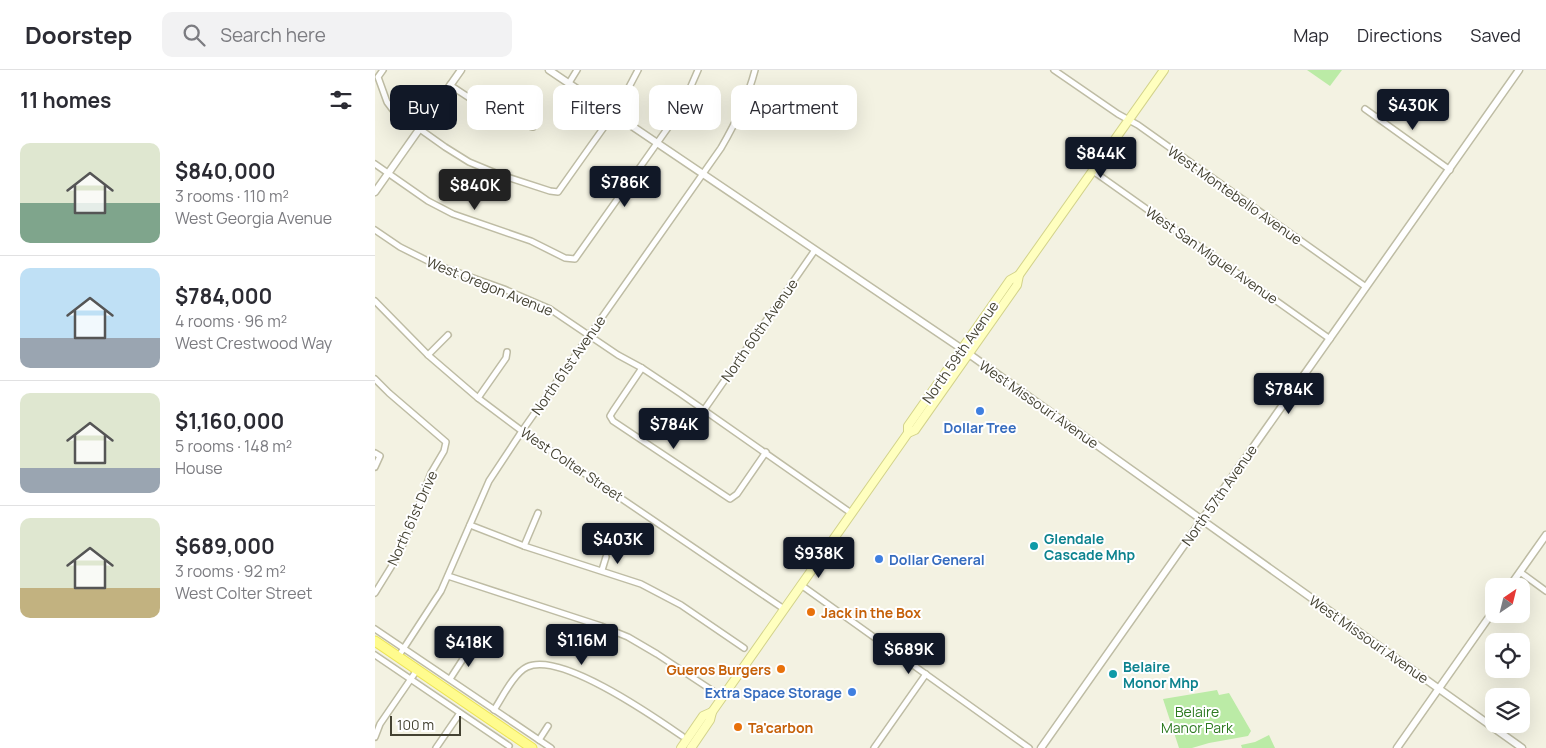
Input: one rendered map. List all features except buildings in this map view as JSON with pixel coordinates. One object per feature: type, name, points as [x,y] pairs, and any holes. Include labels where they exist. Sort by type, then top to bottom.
[{"type":"main road","name":"North 59th Avenue","points":[[691,748],[710,720],[712,712],[908,433],[908,426],[965,352],[1010,280],[1019,275],[1164,70]]},
{"type":"main road","points":[[375,642],[532,748]]},
{"type":"main road","name":"North 59th Avenue","points":[[681,748],[703,716],[712,712]]},
{"type":"street","points":[[383,70],[378,76],[390,106]]},
{"type":"street","points":[[450,85],[461,70]]},
{"type":"street","name":"West Missouri Avenue","points":[[549,70],[572,85]]},
{"type":"street","points":[[569,83],[577,70]]},
{"type":"street","points":[[631,85],[638,70]]},
{"type":"street","points":[[375,164],[428,201],[453,214],[531,241],[565,258],[575,259],[658,144],[688,93],[698,70]]},
{"type":"street","name":"North 61st Avenue","points":[[398,657],[435,602],[489,481],[522,431],[703,175],[733,128],[755,70]]},
{"type":"street","name":"West Montebello Avenue","points":[[1054,70],[1129,120],[1366,287]]},
{"type":"street","name":"North 57th Avenue","points":[[1041,748],[1519,70]]},
{"type":"street","points":[[752,81],[760,84]]},
{"type":"street","points":[[1365,109],[1450,170]]},
{"type":"street","points":[[375,192],[419,130],[469,162],[498,174],[558,192],[601,130]]},
{"type":"street","name":"West Missouri Avenue","points":[[638,130],[965,352],[1522,748]]},
{"type":"street","name":"West San Miguel Avenue","points":[[1093,171],[1331,339]]},
{"type":"street","name":"West Oregon Avenue","points":[[375,230],[400,247],[434,264],[504,289],[550,309],[627,361],[642,368],[766,452],[791,473],[851,513]]},
{"type":"street","name":"North 60th Avenue","points":[[704,410],[815,250]]},
{"type":"street","name":"West Colter Street","points":[[375,300],[428,355],[478,398],[522,431],[784,609]]},
{"type":"street","points":[[428,355],[448,335]]},
{"type":"street","points":[[478,398],[506,358],[507,352]]},
{"type":"street","points":[[642,368],[610,416],[613,421],[727,498],[734,497],[766,452]]},
{"type":"street","name":"North 61st Drive","points":[[375,379],[396,400],[446,442],[444,450],[431,473],[406,538],[396,559],[375,593]]},
{"type":"street","points":[[375,467],[377,455]]},
{"type":"street","points":[[524,546],[538,513]]},
{"type":"street","points":[[470,525],[524,546],[641,584],[711,624],[744,648]]},
{"type":"street","points":[[1516,578],[1546,534]]},
{"type":"street","points":[[602,570],[606,557]]},
{"type":"street","points":[[1520,572],[1546,591]]},
{"type":"street","points":[[448,576],[601,626],[628,637],[713,691]]},
{"type":"street","points":[[801,585],[1029,748]]},
{"type":"street","points":[[1397,748],[1485,623]]},
{"type":"street","points":[[375,629],[551,748]]},
{"type":"street","points":[[450,679],[472,645]]},
{"type":"street","points":[[375,655],[509,747],[515,737]]},
{"type":"street","points":[[494,710],[523,670],[533,665],[543,664],[589,680],[616,692],[682,736]]},
{"type":"street","points":[[375,737],[380,724],[417,670]]},
{"type":"street","points":[[874,748],[926,674]]},
{"type":"street","points":[[436,748],[460,713]]},
{"type":"street","points":[[539,740],[548,726]]},
{"type":"green space","points":[[1307,70],[1342,70],[1330,86]]},
{"type":"green space","name":"Belaire Manor Park","points":[[1217,690],[1219,695],[1229,693],[1251,731],[1248,736],[1192,748],[1179,748],[1163,699]]},
{"type":"green space","points":[[1269,735],[1275,748],[1242,748],[1241,745],[1255,742]]},
{"type":"place","name":"Dollar Tree","points":[[980,411]]},
{"type":"place","name":"Glendale Cascade Mhp","points":[[1034,546]]},
{"type":"place","name":"Dollar General","points":[[879,559]]},
{"type":"place","name":"Jack in the Box","points":[[811,612]]},
{"type":"place","name":"Gueros Burgers","points":[[781,669]]},
{"type":"place","name":"Belaire Monor Mhp","points":[[1113,674]]},
{"type":"place","name":"Extra Space Storage","points":[[852,692]]},
{"type":"place","name":"Ta'carbon","points":[[738,727]]}]
